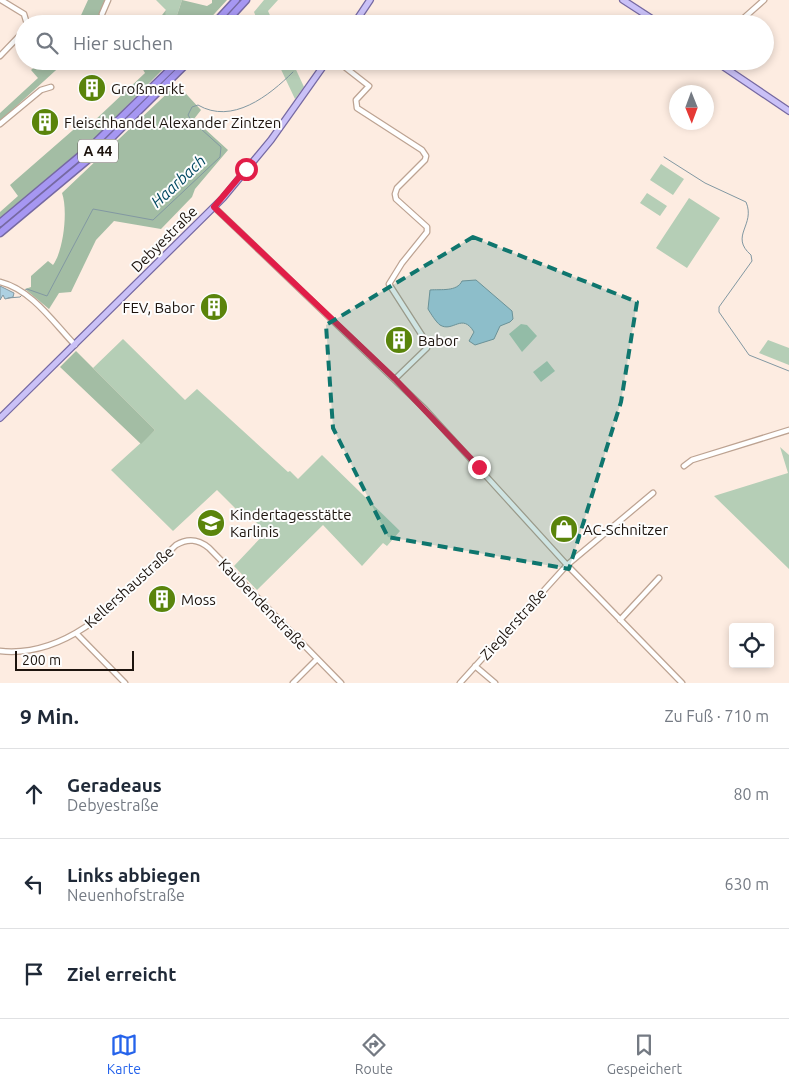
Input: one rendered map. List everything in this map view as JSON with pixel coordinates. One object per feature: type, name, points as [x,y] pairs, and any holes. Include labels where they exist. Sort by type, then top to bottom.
[{"type":"highway","points":[[222,15],[236,0]]},
{"type":"highway","points":[[232,15],[246,0]]},
{"type":"highway","name":"A 44","points":[[0,223],[92,146],[170,70]]},
{"type":"highway","name":"A 44","points":[[0,234],[97,152],[180,70]]},
{"type":"main road","points":[[360,15],[370,0]]},
{"type":"main road","points":[[623,0],[646,15]]},
{"type":"main road","name":"Debyestraße","points":[[0,418],[214,207],[271,140],[321,70]]},
{"type":"main road","points":[[728,70],[789,111]]},
{"type":"street","points":[[1,0],[24,15]]},
{"type":"street","points":[[102,14],[108,0]]},
{"type":"street","points":[[747,15],[764,0]]},
{"type":"street","points":[[0,56],[15,40]]},
{"type":"street","points":[[349,70],[369,86],[356,100],[357,108],[422,150],[426,156],[425,160],[397,188],[395,194],[396,200],[427,227],[427,232],[407,256],[389,284],[425,340],[427,348],[395,379]]},
{"type":"street","points":[[0,124],[41,90],[51,87]]},
{"type":"street","points":[[214,207],[395,379],[479,467],[567,565],[682,683]]},
{"type":"street","points":[[0,282],[24,292],[75,345]]},
{"type":"street","points":[[684,466],[692,460],[789,430]]},
{"type":"street","name":"Zieglerstraße","points":[[460,683],[567,565],[653,493]]},
{"type":"street","name":"Kellershaustraße","points":[[0,651],[44,648],[63,641],[104,612],[176,544],[190,540],[197,541],[209,548]]},
{"type":"street","name":"Kaubendenstraße","points":[[209,548],[341,683]]},
{"type":"street","points":[[620,620],[660,578]]},
{"type":"street","name":"Kellershaustraße","points":[[76,633],[125,683]]},
{"type":"street","name":"Kaubendenstraße","points":[[293,683],[317,659]]},
{"type":"street","points":[[475,666],[494,683]]},
{"type":"highlighted area","points":[[473,237],[637,302],[621,402],[569,569],[388,537],[333,428],[326,325]]},
{"type":"green space","points":[[88,0],[105,0],[99,15],[81,15]]},
{"type":"green space","points":[[156,0],[182,0],[177,15],[165,15],[166,10]]},
{"type":"green space","points":[[182,0],[207,6],[212,3],[212,0],[227,0],[213,15],[177,15]]},
{"type":"green space","points":[[264,0],[278,0],[268,11],[270,15],[255,15],[254,12]]},
{"type":"green space","points":[[31,70],[56,70],[0,121],[0,113],[38,78]]},
{"type":"green space","points":[[143,70],[162,70],[93,140],[0,218],[0,212],[18,196],[10,185],[88,117],[93,122],[145,73]]},
{"type":"green space","points":[[281,70],[296,70],[304,87],[295,99]]},
{"type":"green space","points":[[177,84],[201,110],[194,119],[228,150],[195,189],[192,197],[161,229],[114,221],[96,240],[71,292],[59,293],[49,309],[25,289],[31,287],[31,276],[48,261],[53,265],[57,258],[65,219],[62,193]]},
{"type":"green space","points":[[661,164],[684,179],[673,195],[650,180]]},
{"type":"green space","points":[[647,193],[667,206],[660,216],[640,203]]},
{"type":"green space","points":[[689,198],[720,218],[687,268],[656,248]]},
{"type":"green space","points":[[521,324],[527,325],[537,336],[522,352],[509,334]]},
{"type":"green space","points":[[123,339],[185,400],[197,389],[298,479],[322,455],[400,531],[387,546],[383,543],[362,566],[323,525],[257,590],[234,566],[266,532],[248,514],[244,517],[217,490],[173,531],[111,470],[155,430],[93,368]]},
{"type":"green space","points":[[768,340],[789,348],[789,365],[759,353]]},
{"type":"green space","points":[[76,351],[155,430],[141,444],[60,367]]},
{"type":"green space","points":[[547,361],[555,371],[541,382],[533,372]]},
{"type":"green space","points":[[780,447],[789,455],[789,569],[714,496],[788,473]]},
{"type":"water","points":[[476,280],[512,311],[513,319],[500,326],[494,339],[475,345],[469,341],[474,332],[470,326],[461,323],[449,327],[440,325],[428,309],[430,290],[444,290],[460,285],[462,281]]},
{"type":"water","points":[[0,286],[14,293],[13,297],[5,299],[3,295],[0,300]]},
{"type":"waterway","name":"Haarbach","points":[[24,291],[27,289],[47,296],[93,209],[153,220],[220,157],[221,147],[191,120],[188,115],[192,107],[198,105],[224,112],[237,110],[273,90],[293,72]]},
{"type":"waterway","points":[[664,157],[705,183],[746,202],[748,217],[742,242],[751,255],[752,261],[719,307],[719,312],[749,355],[789,371]]},
{"type":"waterway","name":"Haarbach","points":[[8,298],[20,297],[22,295]]},
{"type":"place","name":"Großmarkt","points":[[92,88]]},
{"type":"place","name":"Fleischhandel Alexander Zintzen","points":[[45,122]]},
{"type":"place","name":"FEV, Babor","points":[[214,307]]},
{"type":"place","name":"Babor","points":[[399,340]]},
{"type":"place","name":"Kindertagesstätte Karlinis","points":[[211,523]]},
{"type":"place","name":"AC-Schnitzer","points":[[564,529]]},
{"type":"place","name":"Moss","points":[[162,599]]},
{"type":"route","points":[[246,169],[214,207],[395,379],[479,467]]}]
